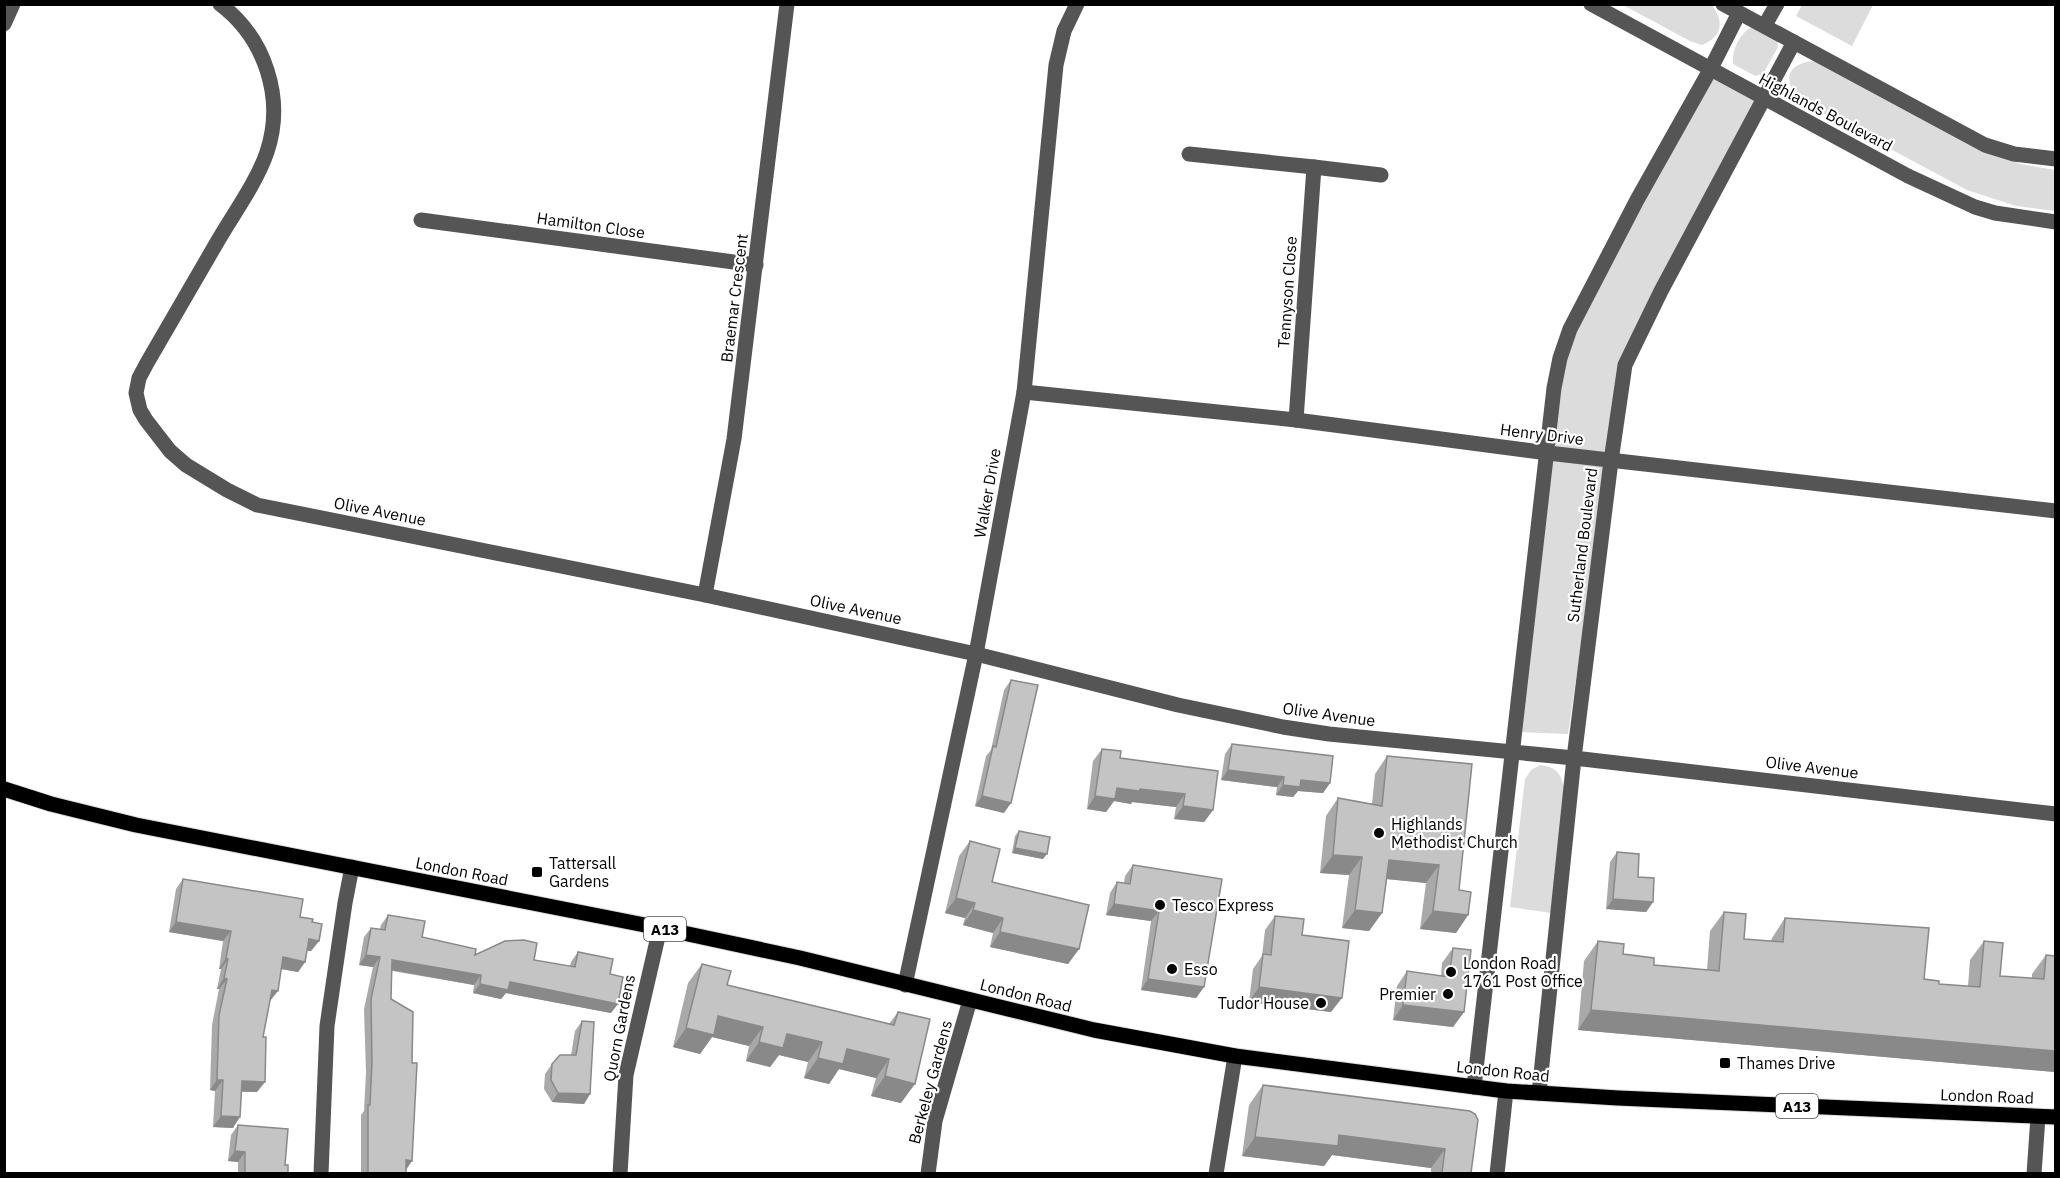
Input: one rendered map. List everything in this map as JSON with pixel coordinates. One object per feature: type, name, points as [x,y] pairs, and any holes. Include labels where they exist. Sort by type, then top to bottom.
[{"type":"main road","name":"London Road","points":[[4,789],[51,804],[136,825],[660,927],[800,958],[1094,1030],[1234,1056],[1506,1091],[2055,1117]]},
{"type":"street","points":[[4,24],[13,4]]},
{"type":"street","name":"Olive Avenue","points":[[220,4],[245,27],[263,58],[272,93],[272,132],[260,170],[139,378],[135,393],[140,410],[170,451],[194,470],[257,505],[705,595],[976,654],[1240,719],[1329,734],[1574,758],[2055,814]]},
{"type":"street","name":"Braemar Crescent","points":[[705,595],[734,439],[787,4]]},
{"type":"street","name":"Walker Drive","points":[[905,985],[976,654],[1024,392],[1056,65],[1064,30],[1077,4]]},
{"type":"street","name":"Highlands Boulevard","points":[[1591,4],[1908,176],[1975,207],[1995,213],[2055,222]]},
{"type":"street","points":[[1723,4],[1985,145],[2014,154],[2055,159]]},
{"type":"street","points":[[1765,25],[1777,4]]},
{"type":"street","points":[[1474,1087],[1554,388],[1560,358],[1570,329],[1739,13]]},
{"type":"street","name":"Sutherland Boulevard","points":[[1539,1093],[1574,758],[1625,365],[1794,42]]},
{"type":"street","points":[[1189,154],[1381,175]]},
{"type":"street","name":"Tennyson Close","points":[[1296,420],[1314,167]]},
{"type":"street","name":"Hamilton Close","points":[[420,220],[756,265]]},
{"type":"street","name":"Henry Drive","points":[[1024,392],[1296,420],[1611,461],[2055,512]]},
{"type":"street","points":[[321,1173],[327,1026],[352,867]]},
{"type":"street","name":"Quorn Gardens","points":[[620,1173],[626,1075],[660,927]]},
{"type":"street","name":"Berkeley Gardens","points":[[928,1173],[935,1121],[970,1000]]},
{"type":"street","points":[[1216,1173],[1234,1056]]},
{"type":"street","points":[[1497,1173],[1506,1091]]},
{"type":"street","points":[[2034,1173],[2038,1117]]},
{"type":"shaded area","points":[[1802,4],[1873,5],[1852,46],[1796,16]]},
{"type":"shaded area","points":[[1623,5],[1712,5],[1720,23],[1718,33],[1702,45],[1690,41]]},
{"type":"shaded area","points":[[1753,26],[1777,40],[1778,47],[1763,74],[1755,76],[1733,64],[1738,42]]},
{"type":"shaded area","points":[[1815,61],[2000,156],[2021,164],[2055,170],[2055,211],[2016,206],[1967,190],[1799,100],[1790,85],[1790,73],[1798,65]]},
{"type":"shaded area","points":[[1712,69],[1763,96],[1634,340],[1608,463],[1568,734],[1521,732],[1561,359]]},
{"type":"shaded area","points":[[1540,765],[1556,771],[1564,787],[1551,913],[1510,907],[1525,779],[1531,770]]},
{"type":"building","points":[[1011,680],[1038,685],[1011,803],[982,796]]},
{"type":"building","points":[[1232,744],[1333,756],[1330,783],[1301,780],[1300,787],[1283,785],[1284,777],[1228,770]]},
{"type":"building","points":[[1102,749],[1121,751],[1120,758],[1218,771],[1213,810],[1183,806],[1185,794],[1117,788],[1115,799],[1095,796]]},
{"type":"building","points":[[1387,756],[1472,764],[1459,890],[1471,892],[1468,915],[1433,911],[1439,865],[1389,860],[1382,913],[1355,910],[1362,857],[1333,855],[1338,798],[1382,806]]},
{"type":"building","points":[[1019,831],[1050,837],[1047,854],[1015,848]]},
{"type":"building","points":[[970,841],[1000,849],[992,882],[1089,905],[1079,949],[1000,932],[1003,918],[973,910],[975,903],[956,898]]},
{"type":"building","points":[[1617,852],[1639,854],[1638,877],[1654,878],[1653,902],[1613,899]]},
{"type":"building","points":[[1133,865],[1222,879],[1204,987],[1148,979],[1159,911],[1114,904],[1117,882],[1130,884]]},
{"type":"building","points":[[183,879],[303,899],[300,917],[313,919],[312,922],[322,924],[319,941],[309,939],[305,962],[283,957],[278,991],[272,990],[263,1037],[266,1037],[265,1082],[242,1081],[240,1117],[221,1116],[223,1080],[217,1080],[219,1015],[227,979],[224,978],[231,931],[176,922]]},
{"type":"building","points":[[1724,912],[1746,914],[1744,939],[1783,942],[1785,918],[1929,928],[1924,979],[1939,981],[1939,984],[1980,987],[1984,941],[2003,943],[2000,976],[2044,979],[2046,955],[2055,956],[2055,1051],[1591,1010],[1598,941],[1624,944],[1623,954],[1654,958],[1654,965],[1719,971]]},
{"type":"building","points":[[388,915],[425,921],[422,937],[476,949],[475,955],[505,941],[524,940],[537,943],[534,960],[575,967],[578,952],[613,959],[610,974],[623,977],[618,1004],[510,982],[508,990],[480,984],[481,975],[392,960],[391,999],[413,1012],[412,1063],[417,1063],[412,1161],[406,1160],[406,1173],[368,1173],[368,1105],[370,1105],[372,1062],[371,999],[380,957],[366,955],[371,928],[385,930]]},
{"type":"building","points":[[1275,916],[1304,919],[1302,935],[1349,941],[1342,998],[1259,987],[1263,954],[1271,955]]},
{"type":"building","points":[[1453,948],[1471,950],[1464,1012],[1403,1005],[1407,971],[1449,977]]},
{"type":"building","points":[[702,964],[731,971],[727,985],[894,1025],[898,1012],[930,1019],[915,1084],[885,1076],[889,1059],[847,1049],[843,1064],[818,1058],[822,1042],[787,1034],[783,1048],[759,1042],[763,1027],[718,1016],[714,1035],[686,1028]]},
{"type":"building","points":[[582,1021],[594,1022],[590,1094],[558,1093],[551,1080],[552,1064],[560,1055],[576,1055]]},
{"type":"building","points":[[1263,1085],[1470,1111],[1478,1120],[1471,1173],[1442,1173],[1445,1149],[1339,1135],[1338,1146],[1255,1137]]},
{"type":"building","points":[[238,1125],[288,1129],[285,1165],[288,1165],[288,1173],[245,1173],[245,1152],[235,1151]]},
{"type":"place","name":"Highlands Methodist Church","points":[[1379,833]]},
{"type":"place","name":"Tattersall Gardens","points":[[537,872]]},
{"type":"place","name":"Tesco Express","points":[[1160,905]]},
{"type":"place","name":"Esso","points":[[1172,969]]},
{"type":"place","name":"London Road 1761 Post Office","points":[[1451,972]]},
{"type":"place","name":"Premier","points":[[1448,994]]},
{"type":"place","name":"Tudor House","points":[[1321,1003]]},
{"type":"place","name":"Thames Drive","points":[[1725,1063]]}]
